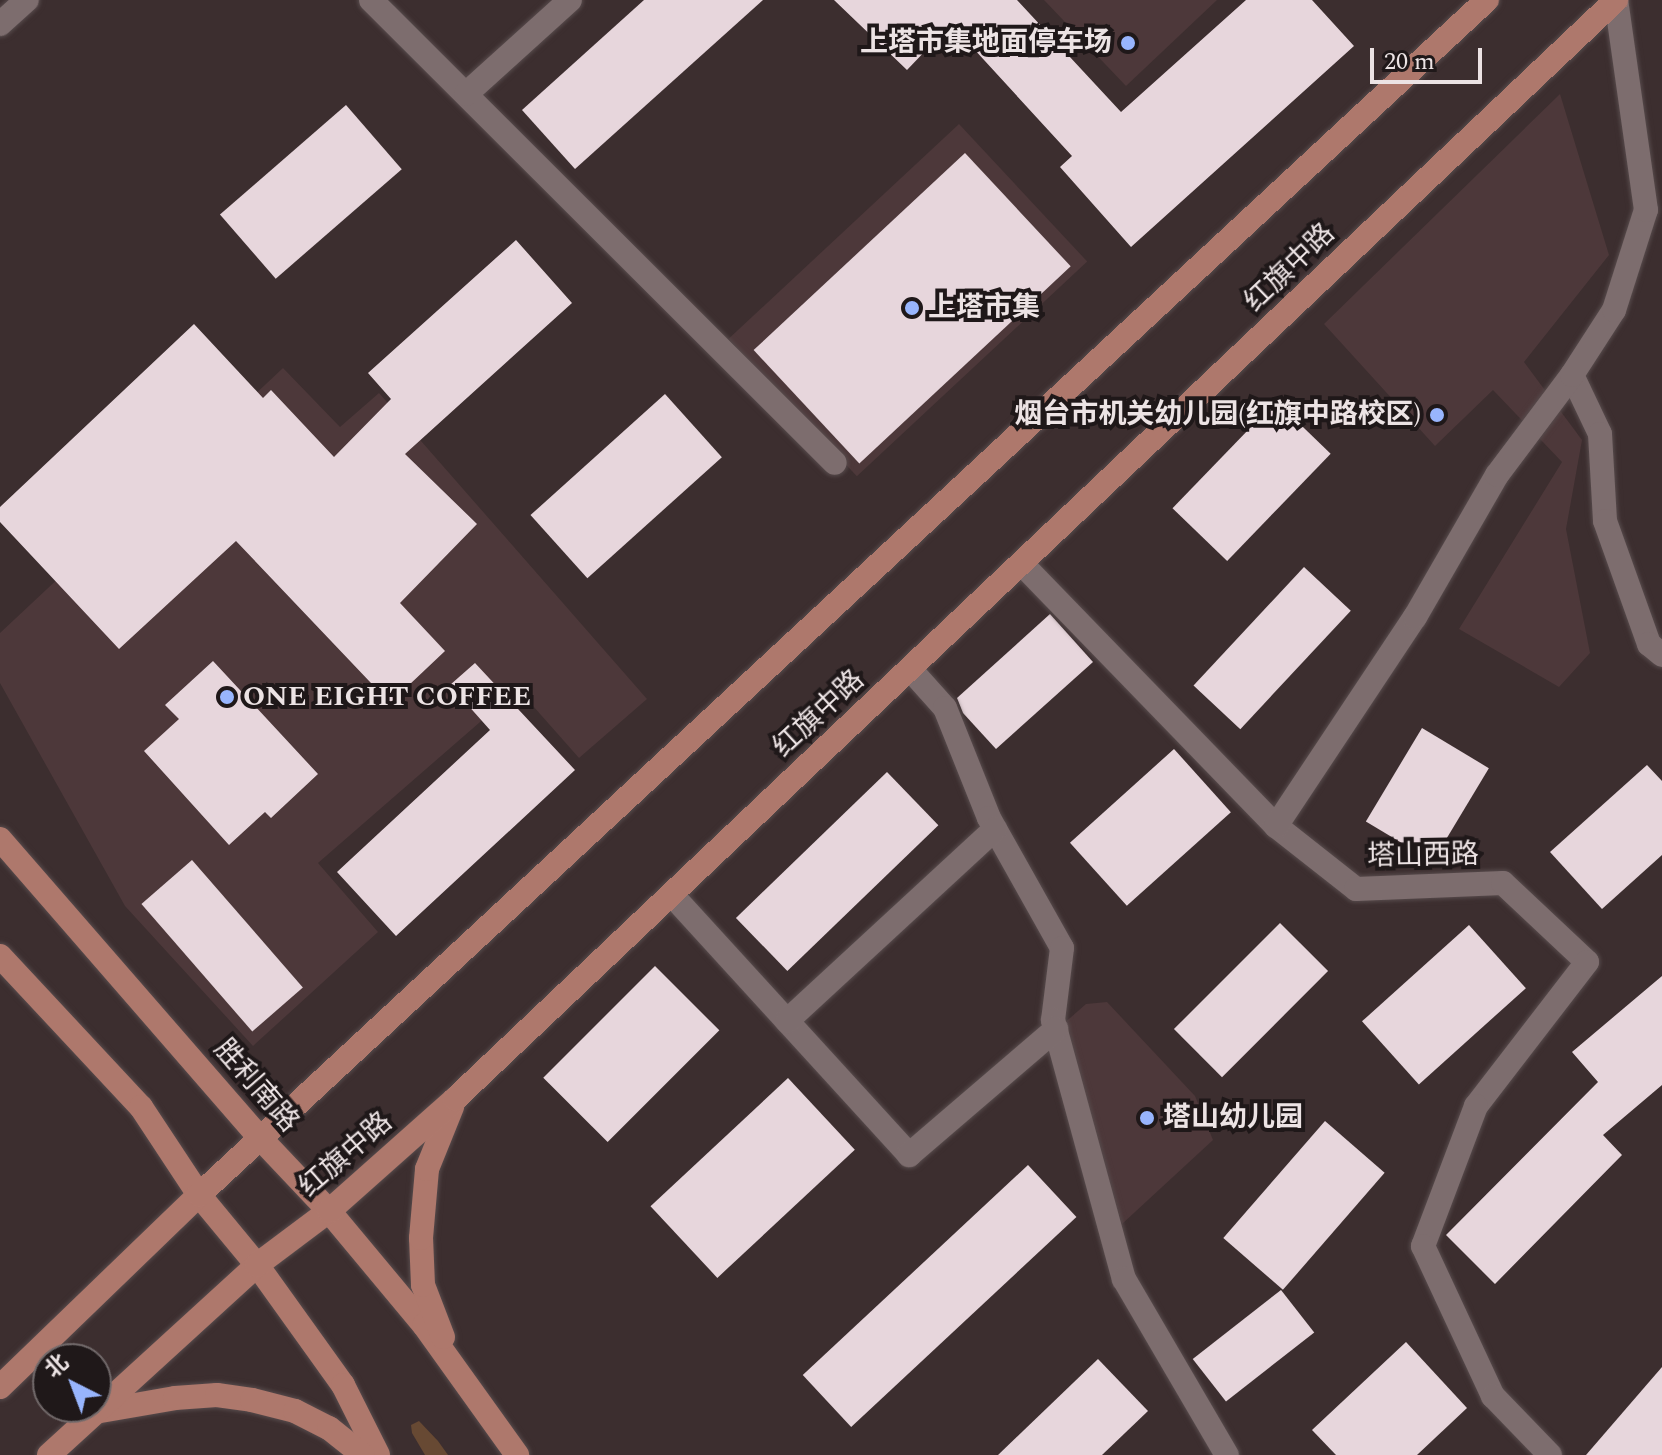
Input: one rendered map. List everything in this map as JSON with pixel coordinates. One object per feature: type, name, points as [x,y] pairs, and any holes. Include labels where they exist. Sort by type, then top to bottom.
[{"type":"main road","points":[[0,1387],[199,1195],[1487,0]]},
{"type":"main road","name":"红旗中路","points":[[112,1397],[257,1265],[329,1211],[455,1099],[1616,0]]},
{"type":"main road","name":"胜利南路","points":[[0,839],[261,1139],[329,1211],[424,1325],[517,1455]]},
{"type":"main road","points":[[0,956],[141,1107],[199,1195],[257,1265],[343,1385],[378,1455]]},
{"type":"main road","points":[[455,1099],[427,1169],[421,1238],[423,1285],[460,1376]]},
{"type":"main road","points":[[112,1409],[175,1398],[217,1395],[252,1400],[306,1417],[329,1428],[363,1455]]},
{"type":"main road","name":"红旗中路","points":[[49,1455],[83,1423]]},
{"type":"street","points":[[0,24],[27,0]]},
{"type":"street","points":[[371,0],[835,463]]},
{"type":"street","points":[[466,94],[570,0]]},
{"type":"street","points":[[1276,826],[1415,617],[1497,475],[1572,375],[1614,310],[1654,219],[1616,0]]},
{"type":"street","points":[[1572,375],[1600,434],[1605,521],[1649,644],[1662,655]]},
{"type":"street","name":"塔山西路","points":[[1022,564],[1276,826],[1356,889],[1503,883],[1587,962],[1476,1106],[1423,1246],[1493,1396],[1550,1455]]},
{"type":"street","points":[[910,669],[945,708],[995,829],[1062,948],[1055,979],[1056,1029],[1124,1279],[1227,1455]]},
{"type":"street","points":[[787,1021],[995,829]]},
{"type":"street","points":[[672,895],[909,1155],[1056,1029]]},
{"type":"shaded area","name":"上塔市集地面停车场","points":[[1044,0],[1217,0],[1126,86]]},
{"type":"shaded area","name":"烟台市机关幼儿园(红旗中路校区)","points":[[1560,94],[1609,255],[1524,362],[1582,440],[1566,529],[1590,653],[1559,687],[1459,629],[1562,462],[1493,390],[1435,446],[1324,324]]},
{"type":"shaded area","name":"上塔市集","points":[[959,124],[1087,261],[857,476],[729,339]]},
{"type":"shaded area","points":[[283,368],[340,427],[379,393],[647,699],[579,758],[518,689],[318,863],[378,932],[253,1046],[125,906],[0,683],[0,633]]},
{"type":"shaded area","name":"塔山幼儿园","points":[[1107,1002],[1195,1096],[1213,1140],[1122,1224],[1062,1025],[1086,1004]]},
{"type":"shaded area","points":[[419,1421],[448,1455],[425,1455],[412,1433],[411,1425]]},
{"type":"building","points":[[644,0],[763,0],[575,169],[522,110]]},
{"type":"building","points":[[834,0],[1017,0],[1121,112],[1246,0],[1312,0],[1354,46],[1131,247],[1060,167],[1072,156],[951,24],[907,70]]},
{"type":"building","points":[[346,105],[402,169],[276,279],[220,215]]},
{"type":"building","name":"上塔市集","points":[[965,153],[1071,266],[859,463],[754,350]]},
{"type":"building","points":[[516,240],[572,303],[405,454],[477,524],[400,603],[445,651],[390,703],[236,541],[119,649],[0,522],[0,507],[194,324],[263,398],[271,390],[334,457],[391,399],[368,373]]},
{"type":"building","points":[[665,394],[722,457],[587,578],[530,515]]},
{"type":"building","points":[[1276,401],[1331,454],[1227,561],[1172,508]]},
{"type":"building","points":[[1304,567],[1351,611],[1240,729],[1194,685]]},
{"type":"building","points":[[1050,614],[1093,662],[996,749],[963,713],[957,698]]},
{"type":"building","points":[[213,661],[318,774],[271,818],[265,812],[229,845],[144,751],[179,719],[165,705]]},
{"type":"building","points":[[475,663],[575,770],[396,936],[337,872],[490,730],[450,685]]},
{"type":"building","points":[[1422,728],[1489,768],[1433,862],[1366,821]]},
{"type":"building","points":[[1174,749],[1231,812],[1127,906],[1070,843]]},
{"type":"building","points":[[1647,765],[1662,781],[1662,855],[1602,909],[1550,852]]},
{"type":"building","points":[[887,772],[938,825],[787,971],[736,918]]},
{"type":"building","points":[[192,860],[303,988],[252,1032],[141,904]]},
{"type":"building","points":[[1280,923],[1328,971],[1222,1077],[1174,1029]]},
{"type":"building","points":[[1469,925],[1526,988],[1419,1085],[1362,1021]]},
{"type":"building","points":[[655,966],[719,1030],[608,1142],[543,1078]]},
{"type":"building","points":[[1662,976],[1662,1085],[1603,1135],[1622,1155],[1495,1284],[1446,1235],[1598,1082],[1572,1052]]},
{"type":"building","points":[[788,1078],[855,1150],[717,1278],[651,1206]]},
{"type":"building","points":[[1325,1121],[1385,1173],[1283,1290],[1223,1238]]},
{"type":"building","points":[[1028,1165],[1076,1217],[851,1427],[803,1375]]},
{"type":"building","points":[[1281,1290],[1314,1333],[1226,1402],[1193,1359]]},
{"type":"building","points":[[1406,1342],[1467,1408],[1417,1455],[1336,1455],[1312,1430]]},
{"type":"building","points":[[1098,1359],[1148,1411],[1102,1455],[998,1455]]},
{"type":"building","points":[[1662,1367],[1662,1455],[1586,1455]]},
{"type":"place","name":"上塔市集地面停车场","points":[[1128,43]]},
{"type":"place","name":"上塔市集","points":[[912,308]]},
{"type":"place","name":"烟台市机关幼儿园(红旗中路校区)","points":[[1437,415]]},
{"type":"place","name":"ONE EIGHT COFFEE","points":[[227,697]]},
{"type":"place","name":"塔山幼儿园","points":[[1147,1118]]}]
